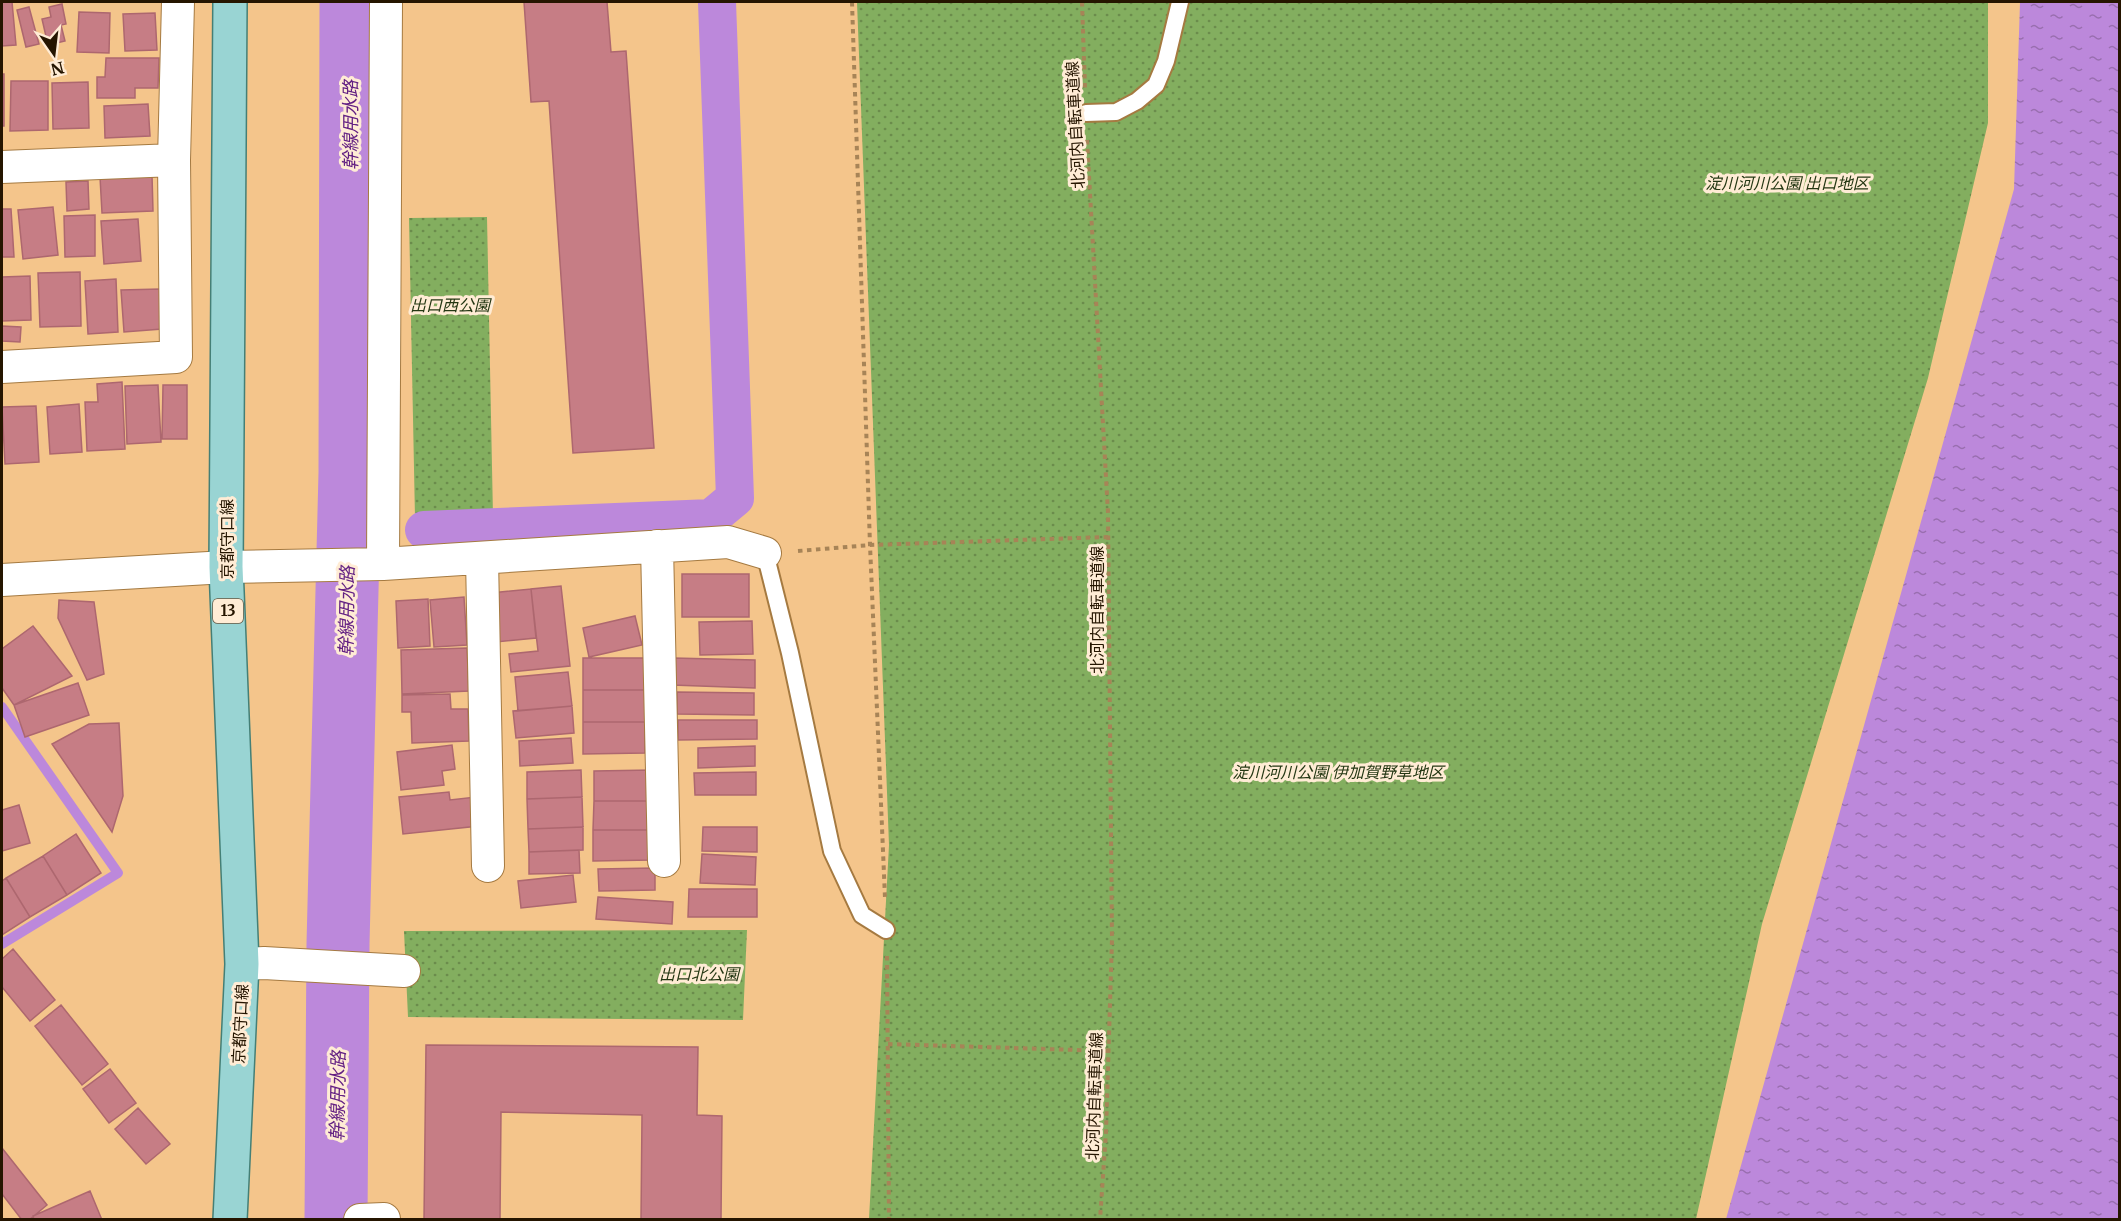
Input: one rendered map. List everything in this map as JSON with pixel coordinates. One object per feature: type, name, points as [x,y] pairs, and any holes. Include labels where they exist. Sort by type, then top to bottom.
[{"type":"main road","name":"京都守口線","points":[[230,2],[226,567],[253,963],[230,1220]]},
{"type":"street","points":[[2,368],[176,357],[174,160],[178,2]]},
{"type":"street","points":[[383,564],[386,2]]},
{"type":"street","points":[[2,167],[174,160]]},
{"type":"street","points":[[2,580],[226,567],[383,564],[728,542],[765,553]]},
{"type":"street","points":[[657,546],[664,861]]},
{"type":"street","points":[[482,558],[488,866]]},
{"type":"street","points":[[253,963],[404,971]]},
{"type":"street","points":[[360,1220],[384,1219]]},
{"type":"lane","points":[[1086,113],[1116,112],[1137,101],[1156,85],[1166,61],[1180,2]]},
{"type":"lane","points":[[765,553],[790,653],[832,851],[862,915],[886,930]]},
{"type":"path","points":[[852,2],[870,545],[886,930],[889,1220]]},
{"type":"path","name":"北河内自転車道線","points":[[1082,2],[1108,537],[1112,939],[1106,1132],[1100,1220]]},
{"type":"path","points":[[765,553],[870,545],[1108,537]]},
{"type":"path","points":[[888,1044],[1108,1051]]},
{"type":"green space","name":"淀川河川公園 伊加賀野草地区","points":[[857,2],[1988,2],[1988,123],[1928,378],[1762,924],[1696,1219],[869,1219],[889,845]]},
{"type":"green space","name":"出口西公園","points":[[487,217],[493,516],[415,518],[409,218]]},
{"type":"green space","name":"出口北公園","points":[[747,930],[743,1020],[408,1017],[404,931]]},
{"type":"water","points":[[2020,2],[2119,2],[2119,1219],[1726,1219],[2014,189]]},
{"type":"building","points":[[2,2],[12,2],[16,45],[2,46]]},
{"type":"building","points":[[524,2],[607,2],[611,52],[626,51],[654,448],[573,453],[549,101],[531,102]]},
{"type":"building","points":[[62,4],[66,24],[61,25],[65,41],[48,45],[42,19],[51,17],[49,7]]},
{"type":"building","points":[[29,7],[39,44],[26,47],[17,10]]},
{"type":"building","points":[[79,12],[110,13],[109,53],[77,52]]},
{"type":"building","points":[[155,13],[157,50],[125,51],[123,14]]},
{"type":"building","points":[[106,58],[159,58],[158,88],[135,88],[135,98],[97,98],[97,77],[105,77]]},
{"type":"building","points":[[2,74],[4,74],[4,126],[2,126]]},
{"type":"building","points":[[11,81],[48,81],[48,130],[10,131]]},
{"type":"building","points":[[88,82],[89,128],[53,129],[52,83]]},
{"type":"building","points":[[148,104],[150,136],[105,138],[104,106]]},
{"type":"building","points":[[152,175],[153,211],[102,213],[100,177]]},
{"type":"building","points":[[88,181],[89,209],[67,211],[66,182]]},
{"type":"building","points":[[53,207],[58,255],[23,259],[18,210]]},
{"type":"building","points":[[2,209],[11,209],[14,257],[2,257]]},
{"type":"building","points":[[95,215],[95,256],[65,257],[64,216]]},
{"type":"building","points":[[138,219],[141,261],[104,264],[101,221]]},
{"type":"building","points":[[80,272],[81,326],[40,327],[38,273]]},
{"type":"building","points":[[30,276],[31,320],[2,321],[2,277]]},
{"type":"building","points":[[116,279],[118,332],[88,334],[85,281]]},
{"type":"building","points":[[160,289],[162,329],[124,332],[121,290]]},
{"type":"building","points":[[2,326],[21,327],[20,342],[2,341]]},
{"type":"building","points":[[122,382],[125,449],[87,451],[85,402],[98,402],[97,384]]},
{"type":"building","points":[[158,385],[161,442],[127,444],[125,386]]},
{"type":"building","points":[[163,385],[187,385],[187,439],[162,439]]},
{"type":"building","points":[[79,404],[82,452],[50,454],[47,407]]},
{"type":"building","points":[[36,406],[39,462],[5,464],[2,407]]},
{"type":"building","points":[[682,574],[749,574],[749,617],[682,617]]},
{"type":"building","points":[[561,586],[570,666],[511,672],[509,654],[538,651],[531,589]]},
{"type":"building","points":[[531,589],[536,638],[496,642],[491,593]]},
{"type":"building","points":[[464,597],[467,645],[434,647],[430,600]]},
{"type":"building","points":[[428,599],[430,646],[398,648],[396,601]]},
{"type":"building","points":[[59,600],[94,602],[104,674],[87,680],[58,618]]},
{"type":"building","points":[[635,616],[642,645],[589,657],[583,628]]},
{"type":"building","points":[[752,621],[753,654],[700,655],[699,622]]},
{"type":"building","points":[[33,626],[72,676],[14,705],[2,688],[2,649]]},
{"type":"building","points":[[467,648],[469,691],[402,694],[401,650]]},
{"type":"building","points":[[583,658],[645,658],[645,690],[583,690]]},
{"type":"building","points":[[673,658],[755,660],[755,688],[672,685]]},
{"type":"building","points":[[568,672],[572,706],[518,711],[515,677]]},
{"type":"building","points":[[78,683],[89,715],[25,737],[14,705]]},
{"type":"building","points":[[583,690],[645,690],[645,722],[583,722]]},
{"type":"building","points":[[677,692],[754,693],[754,715],[677,714]]},
{"type":"building","points":[[450,694],[451,709],[468,709],[469,741],[412,743],[411,712],[402,712],[402,695]]},
{"type":"building","points":[[572,706],[574,733],[516,738],[513,711]]},
{"type":"building","points":[[678,720],[757,720],[757,739],[678,740]]},
{"type":"building","points":[[583,722],[645,722],[645,753],[583,754]]},
{"type":"building","points":[[119,723],[123,796],[112,832],[52,744],[89,724]]},
{"type":"building","points":[[571,738],[573,763],[520,766],[519,741]]},
{"type":"building","points":[[452,745],[455,769],[442,771],[444,785],[401,790],[397,752]]},
{"type":"building","points":[[755,746],[755,766],[698,768],[698,748]]},
{"type":"building","points":[[581,770],[582,797],[527,799],[527,772]]},
{"type":"building","points":[[652,770],[652,801],[594,801],[594,771]]},
{"type":"building","points":[[756,772],[756,795],[695,795],[694,773]]},
{"type":"building","points":[[449,792],[450,800],[476,797],[479,826],[403,834],[399,797]]},
{"type":"building","points":[[582,797],[583,827],[528,829],[527,799]]},
{"type":"building","points":[[594,801],[652,801],[652,830],[593,830]]},
{"type":"building","points":[[19,805],[30,843],[2,851],[2,810]]},
{"type":"building","points":[[583,827],[583,850],[529,852],[528,829]]},
{"type":"building","points":[[703,827],[757,827],[757,852],[702,851]]},
{"type":"building","points":[[593,830],[652,830],[652,860],[593,861]]},
{"type":"building","points":[[76,834],[101,873],[67,895],[43,856]]},
{"type":"building","points":[[579,850],[580,873],[529,874],[529,852]]},
{"type":"building","points":[[702,854],[756,857],[755,885],[700,883]]},
{"type":"building","points":[[43,856],[67,895],[30,917],[6,878]]},
{"type":"building","points":[[655,868],[655,890],[599,891],[598,869]]},
{"type":"building","points":[[573,875],[576,902],[521,908],[518,881]]},
{"type":"building","points":[[6,878],[30,917],[2,935],[2,881]]},
{"type":"building","points":[[689,889],[757,889],[757,917],[688,917]]},
{"type":"building","points":[[598,897],[673,902],[672,924],[596,919]]},
{"type":"building","points":[[13,949],[55,1000],[30,1021],[2,987],[2,959]]},
{"type":"building","points":[[61,1005],[108,1064],[82,1085],[35,1026]]},
{"type":"building","points":[[426,1045],[698,1047],[697,1115],[722,1116],[721,1220],[641,1220],[642,1115],[501,1112],[500,1220],[424,1220]]},
{"type":"building","points":[[110,1069],[136,1103],[109,1123],[83,1089]]},
{"type":"building","points":[[138,1108],[170,1144],[146,1164],[115,1129]]},
{"type":"building","points":[[2,1148],[47,1205],[29,1220],[22,1220],[2,1194]]},
{"type":"building","points":[[90,1191],[102,1220],[34,1220],[33,1216]]},
{"type":"waterway","name":"幹線用水路","points":[[336,1220],[338,944],[350,473],[351,2]]},
{"type":"waterway","points":[[424,530],[711,518],[735,498],[717,2]]},
{"type":"waterway","points":[[348,532],[361,530]]},
{"type":"waterway","points":[[2,707],[118,873],[2,944]]},
{"type":"park label","name":"淀川河川公園 出口地区","points":[[1787,183]]}]
